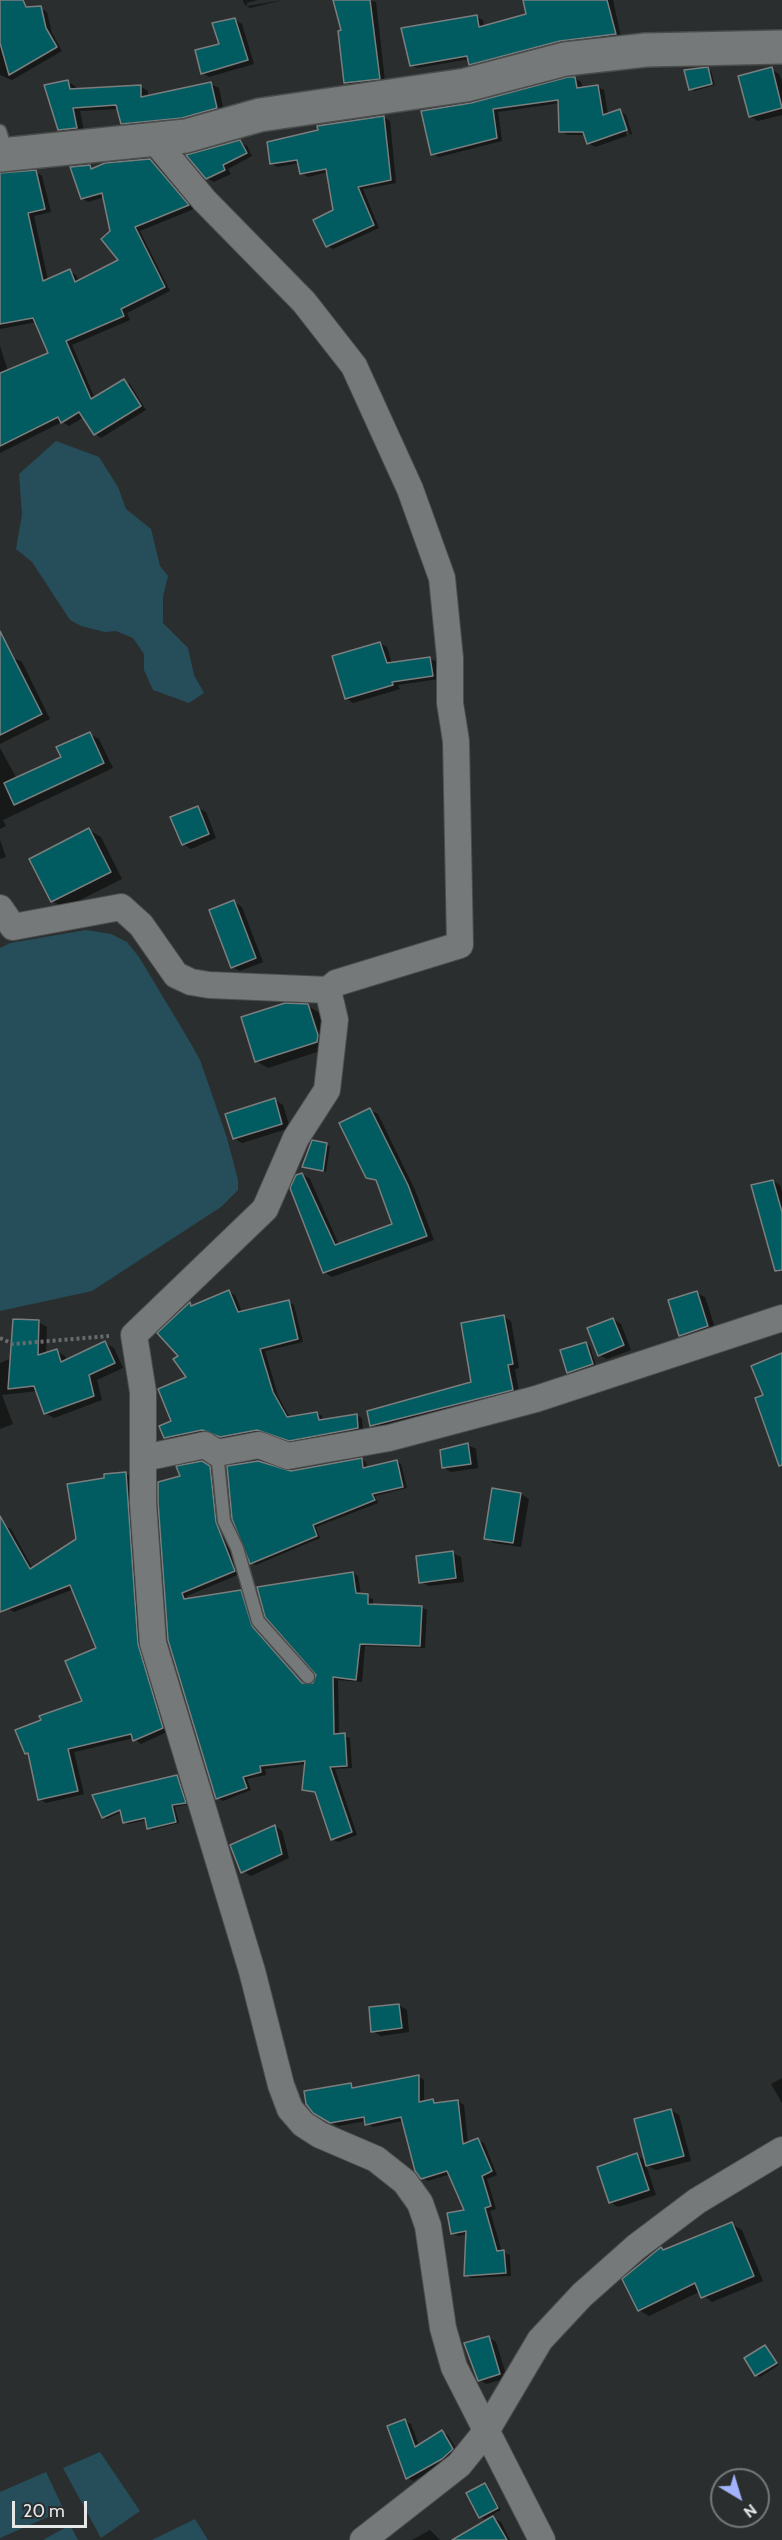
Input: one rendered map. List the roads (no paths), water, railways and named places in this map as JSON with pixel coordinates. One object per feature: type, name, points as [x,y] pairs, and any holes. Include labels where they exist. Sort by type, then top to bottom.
[{"type":"street","points":[[3,147],[155,141],[186,136],[260,115],[466,85],[565,59],[646,50],[782,47]]},
{"type":"street","points":[[0,908],[13,927],[121,907],[141,925],[176,975],[191,982],[209,985],[328,990],[336,983],[460,945],[456,741],[450,703],[450,658],[442,578],[410,489],[354,366],[304,302],[204,200],[155,141]]},
{"type":"street","points":[[328,990],[335,1020],[327,1090],[296,1138],[265,1209],[135,1335],[143,1392],[143,1503],[153,1643],[252,1971],[281,2085],[290,2109],[303,2124],[320,2135],[376,2159],[405,2182],[420,2203],[428,2226],[443,2328],[454,2367],[485,2433],[542,2540]]},
{"type":"street","points":[[144,1458],[205,1445],[217,1454],[260,1445],[288,1456],[389,1438],[536,1399],[782,1318]]},
{"type":"street","points":[[363,2540],[459,2465],[485,2433],[540,2340],[582,2295],[636,2247],[697,2201],[782,2150]]},
{"type":"lane","points":[[217,1454],[224,1521],[237,1548],[258,1621],[308,1677]]},
{"type":"water","points":[[56,441],[99,457],[118,487],[126,509],[151,529],[160,566],[168,576],[163,597],[163,623],[188,648],[194,675],[204,693],[189,703],[153,690],[144,670],[144,654],[133,638],[116,631],[105,632],[81,626],[70,620],[32,562],[16,549],[22,515],[19,474]]},
{"type":"water","points":[[86,930],[111,934],[127,942],[139,957],[190,1042],[200,1060],[227,1138],[238,1180],[238,1190],[221,1207],[92,1291],[0,1311],[0,948],[10,943]]},
{"type":"water","points":[[100,2452],[140,2511],[101,2538],[63,2468]]},
{"type":"water","points":[[46,2472],[64,2510],[0,2538],[0,2492]]},
{"type":"water","points":[[195,2519],[208,2540],[152,2540]]},
{"type":"water","points":[[70,2525],[78,2540],[43,2540]]}]
